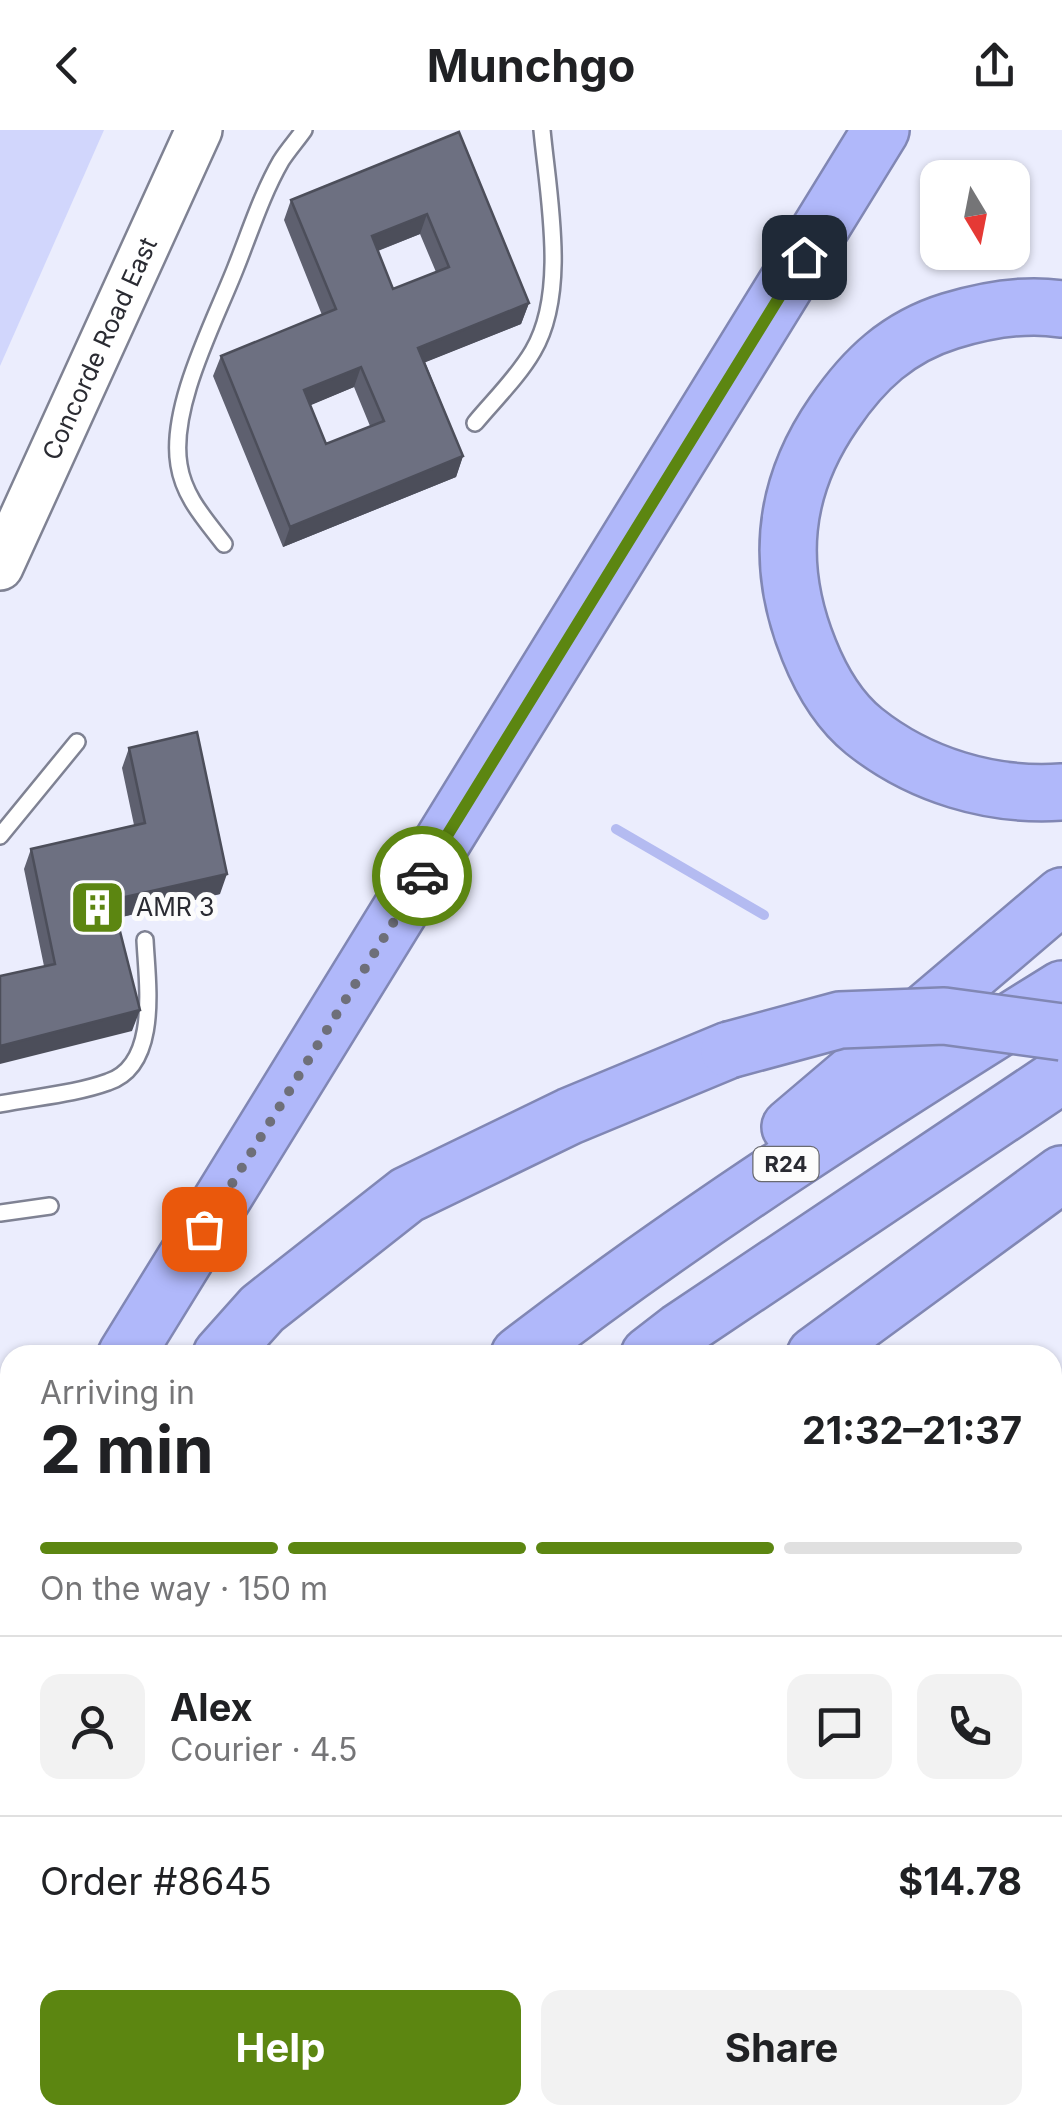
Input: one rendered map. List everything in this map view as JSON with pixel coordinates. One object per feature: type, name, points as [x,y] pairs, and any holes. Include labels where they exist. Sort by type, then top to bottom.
[{"type":"highway","points":[[132,1345],[881,130]]},
{"type":"highway","points":[[1062,309],[1042,305],[982,311],[927,328],[882,355],[854,384],[805,460],[790,514],[786,559],[790,593],[822,682],[860,728],[902,758],[944,776],[998,791],[1062,792]]},
{"type":"highway","points":[[631,1269],[864,1061],[1062,896]]},
{"type":"highway","name":"R24","points":[[532,1345],[631,1269],[844,1124],[1062,989]]},
{"type":"highway","points":[[230,1345],[262,1309],[408,1195],[570,1116],[729,1050],[840,1020],[944,1016],[1062,1032]]},
{"type":"highway","points":[[662,1345],[1062,1076]]},
{"type":"highway","points":[[829,1345],[1062,1174]]},
{"type":"main road","name":"Concorde Road East","points":[[0,567],[199,130]]},
{"type":"lane","points":[[224,544],[184,485],[178,462],[179,436],[196,369],[262,204],[282,161],[304,130]]},
{"type":"lane","points":[[474,423],[532,354],[543,332],[553,263],[542,130]]},
{"type":"lane","points":[[0,836],[77,742]]},
{"type":"lane","points":[[0,1104],[110,1082],[130,1065],[140,1050],[148,1013],[145,940]]},
{"type":"lane","points":[[0,1213],[50,1206]]},
{"type":"shaded area","points":[[0,130],[104,130],[0,366]]},
{"type":"building","points":[[459,132],[529,303],[418,348],[463,456],[290,527],[221,356],[336,309],[291,200]],"holes":[[[427,214],[449,267],[393,289],[372,236]],[[361,367],[384,421],[326,444],[304,390]]]},
{"type":"building","name":"AMR 3","points":[[197,732],[227,874],[112,900],[140,1010],[0,1046],[0,976],[55,964],[31,849],[145,823],[129,748]]},
{"type":"waterway","points":[[616,829],[764,915]]},
{"type":"way so far","points":[[204,1229],[422,876]]},
{"type":"place","name":"AMR 3","points":[[97,907]]},
{"type":"route","points":[[422,876],[804,257]]}]
